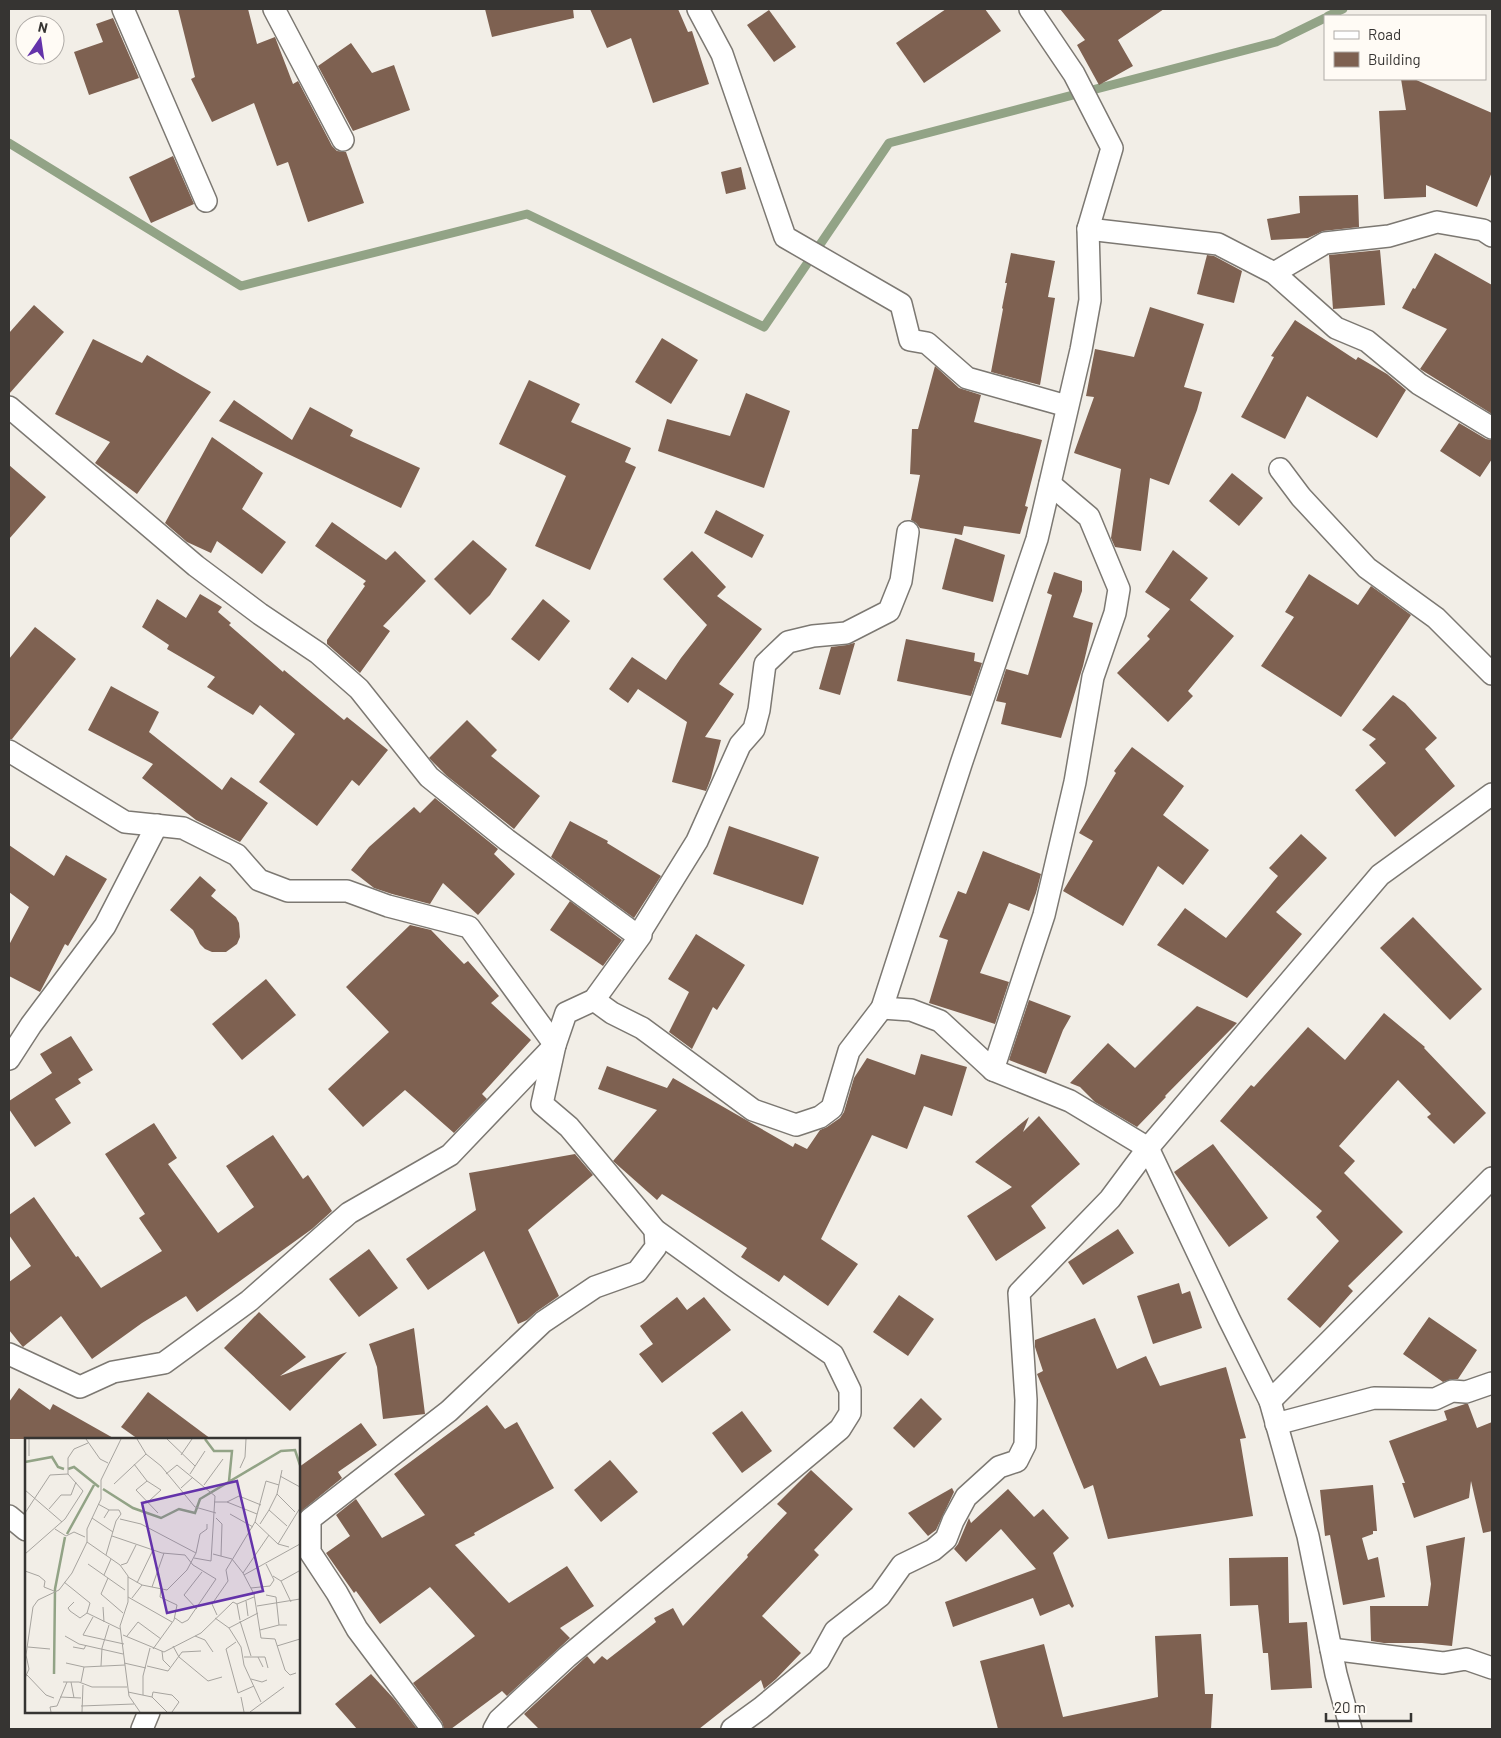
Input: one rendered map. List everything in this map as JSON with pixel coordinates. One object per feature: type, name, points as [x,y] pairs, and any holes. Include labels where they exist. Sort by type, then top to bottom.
[{"type":"street","points":[[123,9],[206,201]]},
{"type":"street","points":[[274,9],[343,140]]},
{"type":"street","points":[[698,9],[722,54],[784,238],[900,304],[910,340],[926,343],[967,378],[1067,406]]},
{"type":"street","points":[[594,1000],[612,1013],[642,1028],[753,1110],[796,1125],[820,1117],[832,1108],[849,1051],[882,1008],[1037,539],[1081,350],[1090,300],[1088,230],[1112,148],[1074,74],[1030,9]]},
{"type":"street","points":[[1274,273],[1325,243],[1389,236],[1437,222],[1483,230],[1492,236]]},
{"type":"street","points":[[1088,230],[1218,244],[1274,273],[1336,328],[1367,341],[1419,384],[1492,428]]},
{"type":"street","points":[[9,407],[196,566],[260,614],[318,653],[359,689],[429,776],[507,840],[638,936],[641,935],[594,1000],[566,1013],[555,1045],[542,1104],[569,1127],[655,1230],[834,1355],[850,1390],[850,1413],[840,1429],[567,1657],[499,1720],[494,1729]]},
{"type":"street","points":[[1280,469],[1301,498],[1367,568],[1436,618],[1492,674]]},
{"type":"street","points":[[993,1070],[1044,915],[1075,782],[1093,677],[1115,613],[1119,589],[1089,518],[1050,484]]},
{"type":"street","points":[[638,936],[697,841],[740,745],[754,728],[759,710],[765,664],[777,650],[788,642],[813,636],[846,633],[889,611],[901,581],[908,532]]},
{"type":"street","points":[[9,751],[125,822],[183,828],[238,854],[259,880],[288,891],[347,891],[388,906],[469,927],[555,1045]]},
{"type":"street","points":[[732,1729],[820,1660],[835,1632],[880,1596],[902,1565],[933,1550],[946,1539],[966,1497],[1000,1467],[1018,1461],[1024,1445],[1026,1400],[1019,1293],[1110,1199],[1148,1148],[1380,875],[1492,794]]},
{"type":"street","points":[[9,1058],[31,1025],[105,926],[157,826]]},
{"type":"street","points":[[882,1008],[911,1010],[940,1021],[993,1070],[1070,1101],[1148,1148],[1270,1401],[1308,1536],[1336,1674],[1351,1729]]},
{"type":"street","points":[[9,1354],[80,1387],[113,1372],[164,1364],[249,1301],[349,1213],[450,1155],[555,1045]]},
{"type":"street","points":[[1270,1401],[1492,1178]]},
{"type":"street","points":[[432,1729],[357,1629],[337,1593],[310,1552],[310,1519],[450,1411],[543,1322],[595,1287],[636,1272],[656,1247],[655,1230]]},
{"type":"street","points":[[1276,1424],[1374,1398],[1434,1399],[1452,1391],[1466,1392],[1492,1383]]},
{"type":"street","points":[[9,1516],[25,1529]]},
{"type":"street","points":[[1331,1649],[1443,1663],[1466,1659],[1492,1668]]},
{"type":"street","points":[[142,1729],[149,1713]]},
{"type":"building","points":[[178,9],[248,9],[257,44],[275,37],[293,84],[298,81],[332,146],[337,151],[346,152],[364,203],[308,222],[288,162],[277,166],[254,103],[212,122],[191,79],[195,77]]},
{"type":"building","points":[[485,9],[573,9],[574,18],[492,37]]},
{"type":"building","points":[[590,9],[678,9],[688,32],[692,31],[709,84],[653,103],[631,38],[607,48]]},
{"type":"building","points":[[946,9],[985,9],[1001,31],[924,83],[896,43]]},
{"type":"building","points":[[1060,9],[1164,9],[1118,40],[1133,66],[1099,85],[1077,45],[1085,40]]},
{"type":"building","points":[[769,10],[796,47],[774,62],[747,25]]},
{"type":"building","points":[[113,18],[139,78],[89,95],[74,52],[103,42],[96,24]]},
{"type":"building","points":[[351,43],[372,73],[394,65],[410,110],[353,131],[318,66]]},
{"type":"building","points":[[1401,80],[1416,80],[1492,113],[1492,172],[1477,207],[1426,185],[1426,197],[1384,199],[1379,111],[1406,110]]},
{"type":"building","points":[[173,156],[194,204],[151,223],[129,177]]},
{"type":"building","points":[[741,167],[746,189],[726,194],[721,172]]},
{"type":"building","points":[[1358,195],[1359,227],[1323,231],[1308,238],[1271,240],[1267,219],[1300,213],[1299,196]]},
{"type":"building","points":[[1380,250],[1385,305],[1333,309],[1329,255]]},
{"type":"building","points":[[1011,253],[1055,261],[1048,297],[1055,298],[1040,385],[991,372]]},
{"type":"building","points":[[1435,253],[1492,285],[1492,414],[1420,369],[1447,329],[1402,308]]},
{"type":"building","points":[[1207,255],[1214,256],[1242,271],[1234,303],[1197,294]]},
{"type":"building","points":[[34,305],[64,332],[9,394],[9,333]]},
{"type":"building","points":[[1150,307],[1204,324],[1184,387],[1202,392],[1169,485],[1150,478],[1141,551],[1115,547],[1111,538],[1121,469],[1074,453],[1094,397],[1086,396],[1095,349],[1134,357]]},
{"type":"building","points":[[1295,320],[1356,360],[1358,357],[1387,374],[1406,390],[1377,438],[1307,396],[1285,439],[1241,417],[1274,357],[1271,356]]},
{"type":"building","points":[[662,338],[698,360],[671,404],[635,382]]},
{"type":"building","points":[[93,339],[142,363],[147,355],[211,392],[137,494],[95,463],[110,442],[55,414]]},
{"type":"building","points":[[935,366],[959,388],[981,395],[974,422],[1042,440],[1025,506],[1028,507],[1020,534],[964,526],[962,535],[920,528],[911,520],[920,475],[910,474],[912,429],[918,429]]},
{"type":"building","points":[[529,380],[580,404],[571,422],[631,448],[625,462],[636,467],[590,570],[535,546],[566,476],[499,444]]},
{"type":"building","points":[[746,393],[790,411],[764,488],[658,451],[667,419],[730,436]]},
{"type":"building","points":[[234,400],[292,440],[310,407],[353,430],[350,436],[420,468],[401,508],[219,421]]},
{"type":"building","points":[[1459,423],[1486,439],[1492,440],[1492,459],[1480,477],[1440,451]]},
{"type":"building","points":[[212,437],[263,473],[242,509],[286,542],[262,574],[217,541],[211,553],[187,542],[165,523]]},
{"type":"building","points":[[9,465],[46,497],[9,539]]},
{"type":"building","points":[[1232,473],[1263,498],[1239,526],[1209,501]]},
{"type":"building","points":[[716,510],[764,535],[752,558],[704,533]]},
{"type":"building","points":[[332,522],[386,560],[395,551],[426,581],[383,626],[390,631],[360,673],[327,644],[327,640],[365,586],[363,584],[366,581],[315,546]]},
{"type":"building","points":[[955,538],[1005,555],[993,602],[942,589]]},
{"type":"building","points":[[473,540],[507,569],[490,595],[470,615],[434,579]]},
{"type":"building","points":[[1173,550],[1208,578],[1190,600],[1234,636],[1188,691],[1193,696],[1168,722],[1117,673],[1150,639],[1147,636],[1170,609],[1145,592]]},
{"type":"building","points":[[692,551],[726,587],[717,596],[762,629],[719,684],[734,694],[705,737],[721,740],[706,791],[672,782],[687,722],[638,689],[628,703],[609,689],[632,657],[666,680],[707,625],[663,579]]},
{"type":"building","points":[[1054,572],[1082,581],[1082,591],[1073,617],[1093,623],[1083,666],[1061,738],[1001,724],[1006,703],[996,701],[1006,669],[1028,675],[1052,595],[1047,593]]},
{"type":"building","points":[[1309,574],[1358,605],[1371,586],[1411,615],[1341,717],[1261,666],[1294,617],[1285,612]]},
{"type":"building","points":[[200,594],[222,607],[218,612],[231,623],[229,625],[283,672],[284,670],[344,720],[347,717],[388,750],[359,786],[352,780],[317,826],[259,782],[295,734],[260,705],[253,715],[207,687],[215,677],[167,649],[169,645],[142,627],[157,599],[186,618]]},
{"type":"building","points":[[543,599],[570,621],[539,661],[511,639]]},
{"type":"building","points":[[35,627],[76,659],[12,739],[9,739],[9,659]]},
{"type":"building","points":[[906,639],[975,653],[974,661],[982,663],[971,696],[897,681]]},
{"type":"building","points":[[855,643],[840,695],[819,689],[831,647]]},
{"type":"building","points":[[111,686],[159,712],[149,732],[222,790],[231,777],[268,803],[240,842],[196,820],[142,778],[153,764],[88,730]]},
{"type":"building","points":[[1393,695],[1405,703],[1437,738],[1425,749],[1455,786],[1395,837],[1355,790],[1386,763],[1369,745],[1376,739],[1362,730]]},
{"type":"building","points":[[467,720],[497,750],[491,756],[540,796],[514,829],[447,776],[429,758]]},
{"type":"building","points":[[1132,747],[1184,786],[1163,815],[1209,850],[1183,885],[1158,866],[1123,926],[1063,891],[1093,841],[1079,833],[1116,773],[1114,771]]},
{"type":"building","points":[[435,798],[498,849],[494,854],[515,874],[478,915],[443,883],[430,904],[374,888],[351,870],[369,847],[414,807],[420,813]]},
{"type":"building","points":[[570,821],[608,841],[607,843],[661,876],[634,918],[551,857]]},
{"type":"building","points":[[729,826],[819,857],[803,905],[713,874]]},
{"type":"building","points":[[1301,834],[1327,858],[1276,912],[1302,934],[1247,998],[1157,945],[1185,908],[1226,938],[1278,876],[1269,868]]},
{"type":"building","points":[[9,845],[54,876],[66,855],[107,879],[68,946],[65,944],[40,992],[9,976],[9,945],[29,907],[9,892]]},
{"type":"building","points":[[983,851],[1041,874],[1029,911],[1009,903],[980,973],[1009,982],[995,1024],[929,1003],[948,940],[939,937],[958,891],[966,894]]},
{"type":"building","points":[[200,876],[216,890],[211,896],[236,917],[239,923],[240,937],[237,944],[226,952],[212,952],[205,949],[200,944],[193,930],[170,910]]},
{"type":"building","points":[[570,901],[622,940],[603,966],[550,930]]},
{"type":"building","points":[[1413,917],[1482,989],[1450,1020],[1380,948]]},
{"type":"building","points":[[410,925],[431,930],[464,964],[468,961],[499,996],[491,1003],[531,1040],[482,1094],[487,1099],[454,1133],[405,1090],[363,1127],[328,1089],[389,1032],[346,987]]},
{"type":"building","points":[[696,934],[745,965],[717,1010],[713,1007],[692,1049],[669,1032],[689,992],[668,979]]},
{"type":"building","points":[[266,979],[296,1015],[242,1060],[212,1024]]},
{"type":"building","points":[[1029,1000],[1071,1016],[1063,1030],[1046,1074],[1009,1060]]},
{"type":"building","points":[[1197,1006],[1237,1023],[1137,1127],[1095,1102],[1080,1087],[1070,1083],[1108,1043],[1135,1068]]},
{"type":"building","points":[[1384,1013],[1425,1047],[1486,1113],[1454,1144],[1427,1117],[1431,1114],[1398,1080],[1339,1146],[1355,1161],[1344,1173],[1403,1232],[1348,1286],[1353,1291],[1320,1328],[1287,1299],[1339,1241],[1316,1217],[1322,1211],[1220,1121],[1251,1085],[1254,1087],[1308,1027],[1345,1060]]},
{"type":"building","points":[[71,1036],[93,1070],[78,1079],[81,1083],[55,1099],[71,1123],[35,1147],[9,1109],[9,1101],[52,1073],[40,1054]]},
{"type":"building","points":[[921,1054],[967,1067],[952,1116],[924,1106],[907,1149],[872,1135],[821,1239],[858,1264],[828,1306],[784,1275],[779,1282],[741,1257],[747,1248],[662,1194],[657,1200],[613,1161],[657,1110],[598,1089],[607,1066],[667,1088],[673,1078],[793,1147],[795,1143],[807,1149],[820,1130],[840,1118],[844,1112],[854,1078],[867,1058],[915,1075]]},
{"type":"building","points":[[1039,1116],[1080,1164],[1031,1206],[1046,1228],[996,1261],[967,1216],[1012,1187],[975,1162],[1029,1117],[1023,1132]]},
{"type":"building","points":[[154,1123],[177,1158],[168,1164],[218,1233],[254,1207],[226,1166],[273,1135],[303,1179],[308,1175],[332,1211],[312,1229],[197,1312],[186,1296],[142,1323],[92,1359],[61,1316],[23,1347],[9,1330],[9,1282],[31,1266],[9,1235],[9,1215],[34,1197],[76,1257],[78,1256],[101,1288],[162,1251],[139,1218],[145,1214],[105,1154]]},
{"type":"building","points":[[1213,1144],[1268,1218],[1229,1247],[1174,1172]]},
{"type":"building","points":[[575,1154],[593,1175],[528,1230],[559,1296],[527,1320],[518,1324],[484,1251],[428,1290],[406,1259],[476,1210],[469,1173]]},
{"type":"building","points":[[1118,1229],[1134,1253],[1083,1285],[1068,1262]]},
{"type":"building","points":[[369,1249],[398,1288],[359,1317],[329,1279]]},
{"type":"building","points":[[1179,1283],[1182,1294],[1190,1291],[1202,1328],[1153,1344],[1137,1296]]},
{"type":"building","points":[[899,1295],[934,1319],[908,1356],[873,1332]]},
{"type":"building","points":[[677,1297],[687,1310],[704,1297],[731,1330],[662,1383],[639,1354],[653,1344],[640,1326]]},
{"type":"building","points":[[259,1312],[306,1357],[280,1376],[347,1352],[290,1411],[224,1348]]},
{"type":"building","points":[[1429,1317],[1477,1350],[1458,1379],[1443,1382],[1403,1354]]},
{"type":"building","points":[[1095,1318],[1117,1369],[1146,1356],[1160,1386],[1226,1367],[1246,1438],[1240,1439],[1253,1516],[1108,1539],[1093,1485],[1084,1489],[1037,1374],[1043,1371],[1035,1347],[1035,1340]]},
{"type":"building","points":[[414,1328],[425,1414],[383,1419],[377,1367],[369,1344]]},
{"type":"building","points":[[19,1388],[50,1410],[53,1404],[113,1438],[9,1439],[9,1402]]},
{"type":"building","points":[[148,1392],[210,1438],[137,1438],[121,1427]]},
{"type":"building","points":[[921,1398],[942,1419],[914,1448],[893,1428]]},
{"type":"building","points":[[1468,1404],[1477,1428],[1492,1422],[1492,1531],[1483,1533],[1471,1481],[1469,1498],[1414,1518],[1402,1483],[1405,1483],[1389,1441],[1447,1420],[1444,1411]]},
{"type":"building","points":[[487,1405],[505,1429],[517,1422],[554,1488],[455,1545],[509,1603],[567,1566],[594,1606],[560,1628],[570,1638],[507,1696],[502,1691],[451,1729],[444,1729],[442,1722],[413,1683],[475,1636],[430,1587],[380,1624],[356,1591],[354,1593],[326,1553],[350,1536],[336,1515],[356,1499],[382,1538],[425,1515],[394,1474]]},
{"type":"building","points":[[742,1411],[772,1451],[742,1473],[712,1433]]},
{"type":"building","points":[[361,1423],[377,1445],[338,1472],[342,1478],[300,1512],[300,1466]]},
{"type":"building","points":[[610,1460],[638,1492],[601,1522],[574,1490]]},
{"type":"building","points":[[811,1470],[853,1509],[814,1550],[819,1555],[762,1616],[801,1653],[776,1679],[764,1689],[761,1680],[699,1729],[539,1729],[524,1714],[587,1656],[594,1664],[602,1656],[607,1660],[656,1622],[654,1618],[673,1608],[683,1626],[787,1513],[777,1504]]},
{"type":"building","points":[[1373,1485],[1377,1531],[1373,1531],[1373,1534],[1362,1538],[1368,1560],[1378,1557],[1385,1597],[1343,1605],[1330,1535],[1325,1536],[1320,1490]]},
{"type":"building","points":[[952,1488],[954,1492],[936,1530],[928,1536],[908,1513]]},
{"type":"building","points":[[1008,1489],[1034,1517],[1043,1509],[1069,1538],[1053,1553],[1074,1606],[1072,1608],[1069,1604],[1040,1616],[1033,1598],[953,1627],[945,1602],[1036,1569],[1001,1529],[966,1562],[954,1549],[969,1518],[971,1523]]},
{"type":"building","points":[[1465,1537],[1452,1646],[1371,1641],[1370,1606],[1428,1606],[1431,1584],[1426,1546]]},
{"type":"building","points":[[1288,1557],[1289,1623],[1307,1622],[1312,1688],[1271,1690],[1268,1653],[1263,1653],[1258,1605],[1230,1606],[1229,1558]]},
{"type":"building","points":[[1201,1634],[1205,1694],[1213,1694],[1211,1729],[998,1729],[980,1661],[1044,1644],[1063,1717],[1158,1697],[1155,1636]]},
{"type":"building","points":[[371,1674],[394,1699],[417,1729],[357,1729],[335,1704]]},
{"type":"waterway","points":[[1330,15],[1343,9]]},
{"type":"waterway","points":[[9,143],[241,286],[527,214],[764,327],[889,143],[1276,42],[1324,18]]}]
